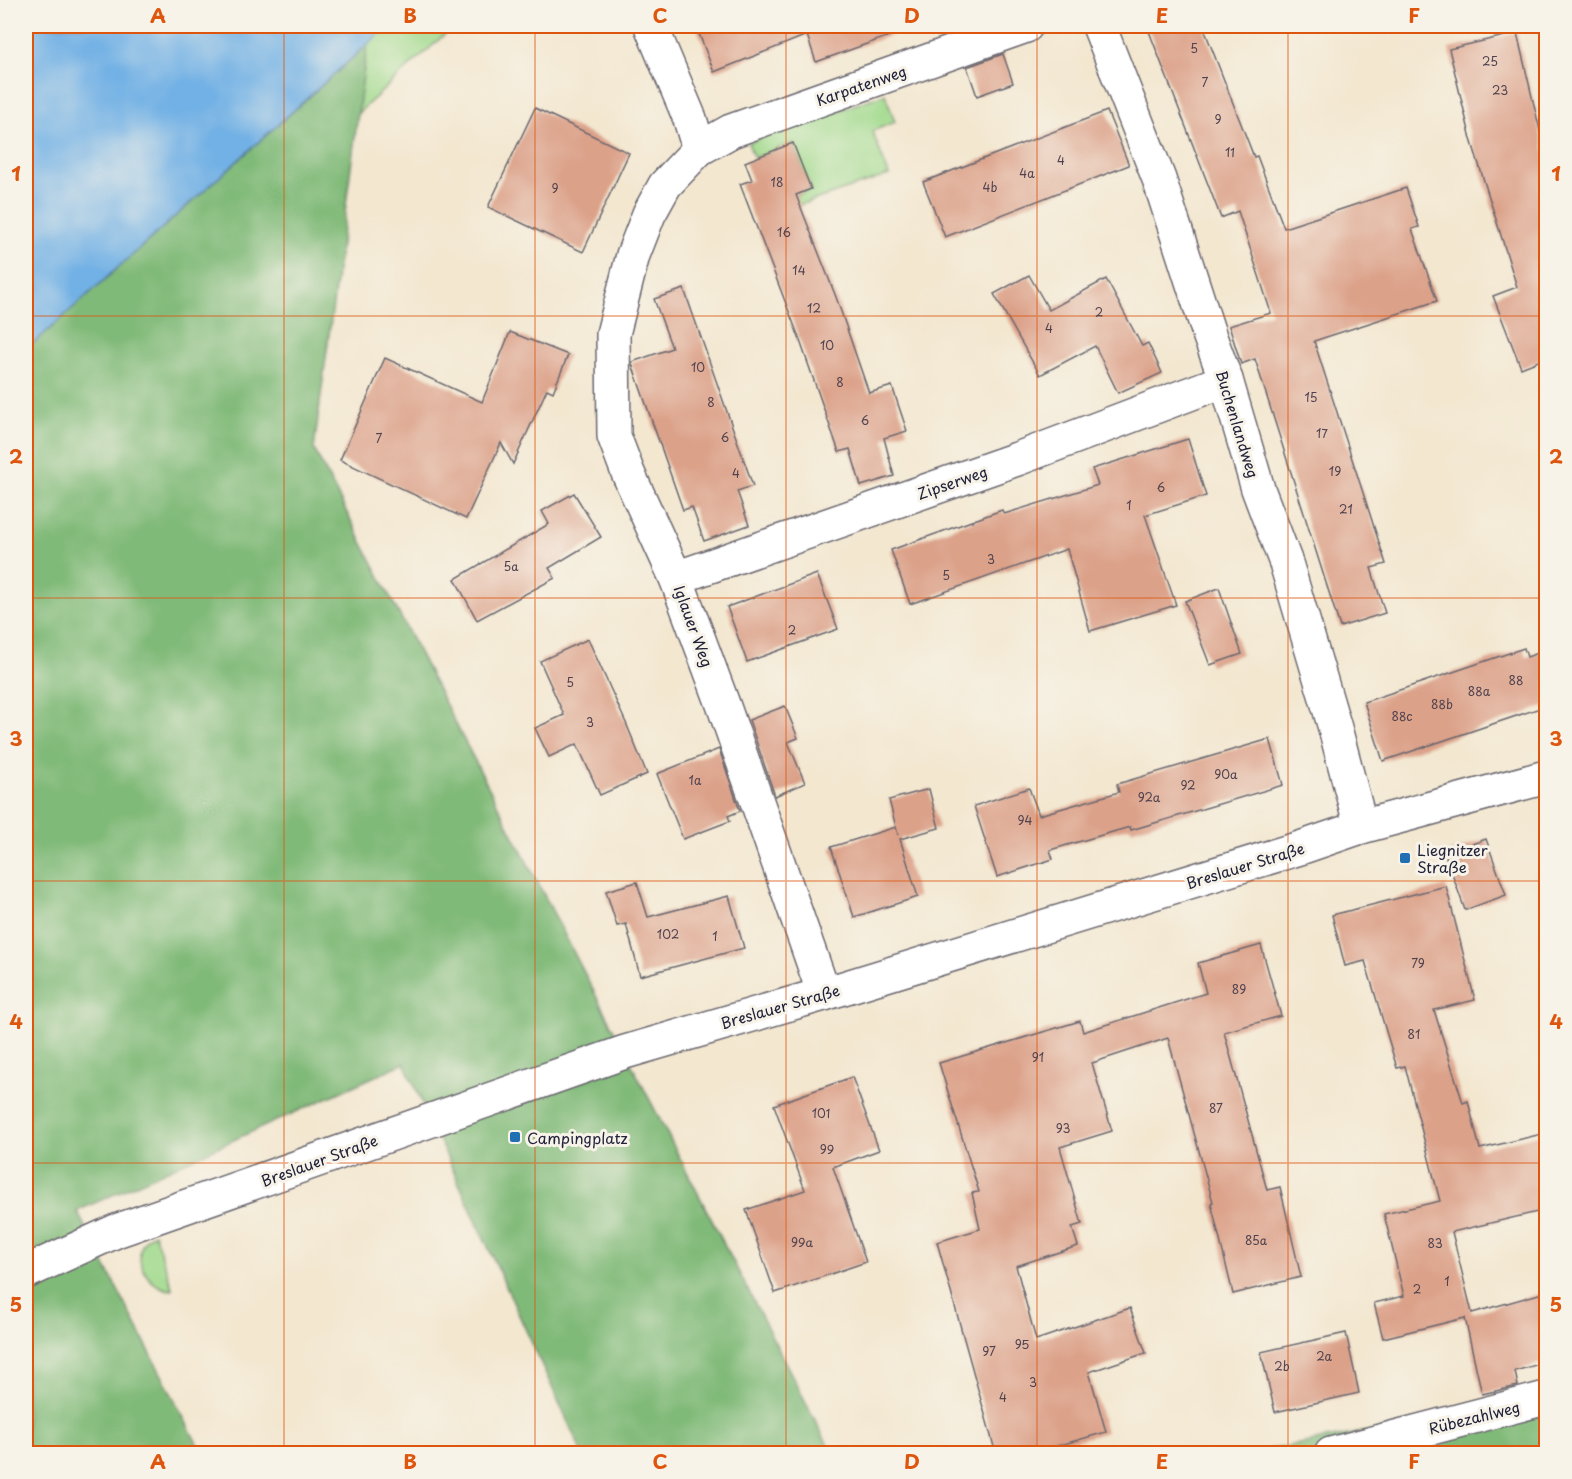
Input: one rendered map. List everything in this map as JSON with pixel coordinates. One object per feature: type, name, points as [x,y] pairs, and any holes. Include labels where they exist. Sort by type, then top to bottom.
[{"type":"street","points":[[651,26],[690,119],[699,149]]},
{"type":"street","name":"Karpatenweg","points":[[633,255],[665,184],[699,149],[731,131],[1026,26]]},
{"type":"street","name":"Buchenlandweg","points":[[1099,26],[1159,179],[1226,380],[1258,489],[1286,563],[1308,634],[1360,827]]},
{"type":"street","name":"Iglauer Weg","points":[[633,255],[613,334],[614,436],[628,473],[676,578],[724,707],[824,994]]},
{"type":"street","name":"Zipserweg","points":[[676,578],[1017,459],[1226,380]]},
{"type":"street","name":"Breslauer Straße","points":[[26,1272],[116,1231],[625,1052],[824,994],[1300,848],[1360,827],[1546,777]]},
{"type":"street","name":"Rübezahlweg","points":[[1331,1454],[1546,1398]]},
{"type":"green space","points":[[388,26],[454,26],[358,113],[367,45]]},
{"type":"green space","points":[[367,45],[314,449],[832,1453],[582,1453],[404,1063],[77,1211],[202,1453],[26,1453],[26,350]]},
{"type":"green space","points":[[885,94],[895,122],[872,131],[889,175],[799,205],[795,196],[811,189],[793,143],[754,158],[748,143]]},
{"type":"green space","points":[[154,1233],[173,1290],[154,1283],[142,1267],[141,1249],[145,1240]]},
{"type":"green space","points":[[1546,1399],[1546,1453],[1245,1454],[1534,1401]]},
{"type":"water","points":[[26,26],[388,26],[26,350]]},
{"type":"building","points":[[696,26],[905,26],[906,30],[816,62],[807,35],[714,72]]},
{"type":"building","points":[[1147,26],[1203,26],[1284,228],[1406,188],[1419,227],[1412,229],[1437,301],[1314,341],[1386,564],[1371,568],[1385,613],[1340,627],[1255,359],[1241,364],[1229,326],[1271,313],[1238,211],[1221,218]]},
{"type":"building","points":[[1517,33],[1546,156],[1546,358],[1521,368],[1493,296],[1517,287],[1471,139],[1449,49]]},
{"type":"building","points":[[1003,54],[1013,83],[977,96],[967,67]]},
{"type":"building","points":[[535,108],[629,153],[583,252],[488,207]]},
{"type":"building","points":[[1107,111],[1129,165],[945,237],[923,182]]},
{"type":"building","points":[[793,143],[811,189],[796,195],[836,297],[869,393],[892,386],[907,431],[884,438],[894,476],[861,486],[850,449],[839,452],[798,335],[740,184],[752,180],[745,162]]},
{"type":"building","points":[[1029,275],[1049,310],[1106,279],[1142,346],[1148,343],[1162,373],[1118,393],[1095,346],[1040,375],[994,294]]},
{"type":"building","points":[[684,289],[753,486],[737,491],[749,525],[704,541],[692,507],[683,510],[632,364],[632,362],[672,348],[654,299]]},
{"type":"building","points":[[510,332],[568,355],[553,392],[547,389],[513,464],[501,443],[466,519],[340,460],[385,358],[482,402]]},
{"type":"building","points":[[1188,439],[1206,496],[1145,515],[1176,605],[1090,631],[1067,549],[910,604],[891,550],[1002,510],[1004,514],[1098,485],[1092,469]]},
{"type":"building","points":[[574,493],[601,537],[549,568],[555,578],[477,620],[455,579],[549,524],[542,511]]},
{"type":"building","points":[[817,574],[838,629],[747,662],[727,607]]},
{"type":"building","points":[[1219,588],[1242,654],[1210,665],[1185,601]]},
{"type":"building","points":[[588,639],[647,774],[600,795],[577,744],[549,757],[535,728],[564,715],[540,661]]},
{"type":"building","points":[[1524,648],[1527,657],[1546,650],[1546,706],[1383,761],[1364,702]]},
{"type":"building","points":[[785,706],[798,738],[788,742],[805,783],[775,796],[749,720]]},
{"type":"building","points":[[1270,739],[1283,785],[1131,830],[1130,827],[1050,850],[1053,859],[997,877],[974,806],[1029,788],[1039,815],[1119,792],[1117,784]]},
{"type":"building","points":[[719,749],[740,811],[728,816],[730,821],[683,839],[657,774]]},
{"type":"building","points":[[929,789],[939,828],[900,839],[918,897],[854,917],[831,847],[896,827],[889,800]]},
{"type":"building","points":[[1486,839],[1506,895],[1465,910],[1445,854]]},
{"type":"building","points":[[637,882],[648,917],[729,896],[744,948],[640,976],[626,924],[617,926],[606,891]]},
{"type":"building","points":[[1446,886],[1475,1000],[1434,1010],[1463,1103],[1468,1101],[1480,1149],[1546,1133],[1546,1210],[1452,1232],[1472,1313],[1546,1292],[1546,1362],[1515,1371],[1518,1386],[1482,1394],[1465,1318],[1383,1338],[1374,1303],[1404,1296],[1384,1214],[1440,1201],[1405,1066],[1397,1068],[1365,961],[1345,966],[1332,915]]},
{"type":"building","points":[[1261,945],[1281,1016],[1224,1032],[1267,1190],[1280,1187],[1301,1277],[1233,1294],[1211,1203],[1213,1202],[1168,1038],[1092,1063],[1112,1131],[1060,1147],[1082,1224],[1072,1227],[1078,1246],[1016,1266],[1036,1340],[1130,1308],[1146,1353],[1089,1372],[1106,1432],[1029,1454],[996,1454],[937,1242],[980,1229],[972,1193],[979,1192],[939,1063],[1080,1021],[1083,1032],[1206,993],[1198,963]]},
{"type":"building","points":[[852,1077],[879,1150],[833,1167],[866,1262],[775,1293],[746,1210],[805,1190],[774,1105]]},
{"type":"building","points":[[1346,1333],[1359,1393],[1275,1412],[1261,1352]]},
{"type":"place","name":"Liegnitzer Straße","points":[[1405,858]]},
{"type":"place","name":"Campingplatz","points":[[515,1137]]}]
